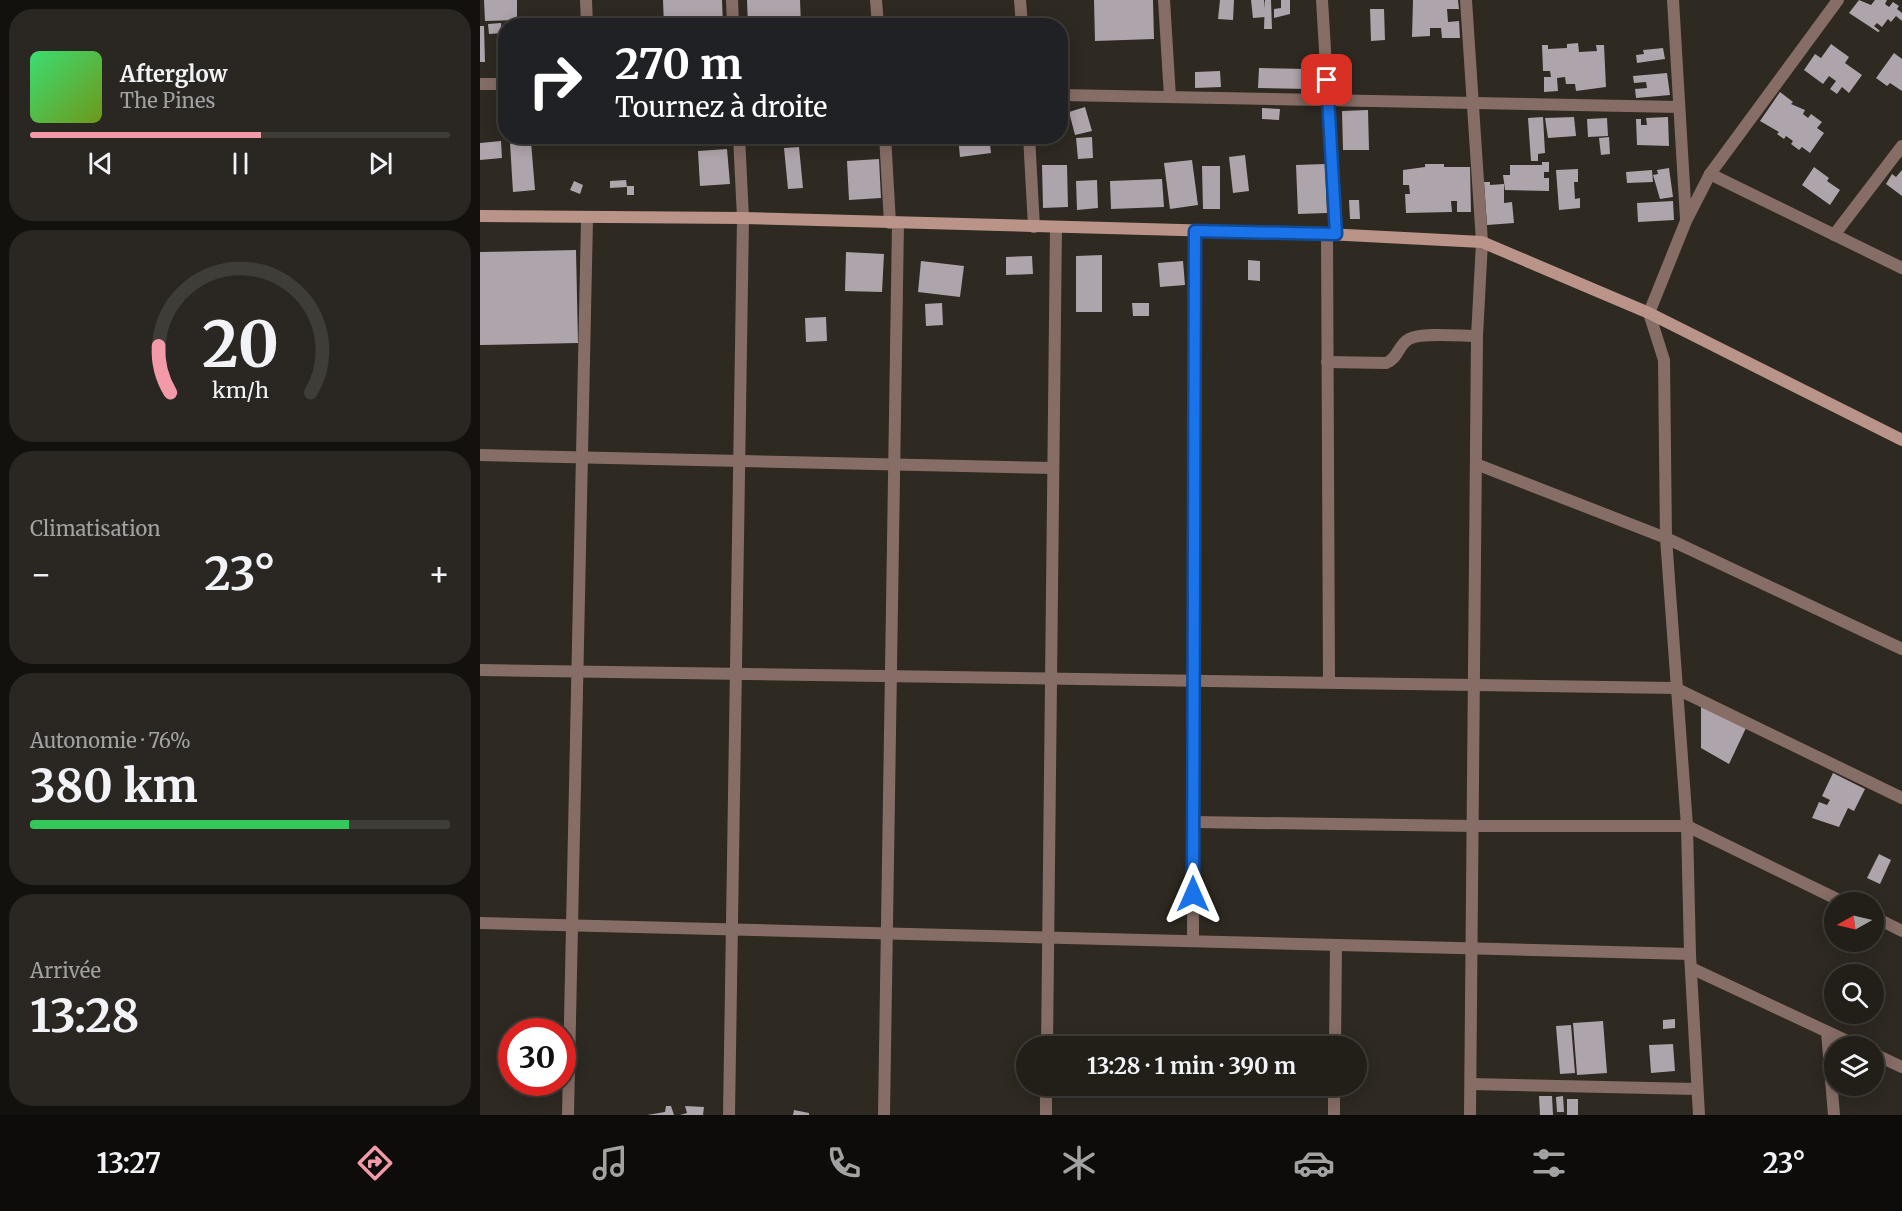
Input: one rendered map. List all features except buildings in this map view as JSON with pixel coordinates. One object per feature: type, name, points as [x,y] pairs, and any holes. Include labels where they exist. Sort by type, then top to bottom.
[{"type":"main road","points":[[480,216],[587,219],[743,218],[1331,234],[1482,242],[1649,313],[1902,440]]},
{"type":"street","points":[[586,0],[587,18]]},
{"type":"street","points":[[732,0],[733,18]]},
{"type":"street","points":[[876,0],[877,18]]},
{"type":"street","points":[[1020,0],[1021,18]]},
{"type":"street","points":[[1164,0],[1170,97]]},
{"type":"street","points":[[1322,0],[1328,100],[1331,234],[1327,362],[1329,682]]},
{"type":"street","points":[[1466,0],[1482,242],[1477,336],[1470,1115]]},
{"type":"street","points":[[1673,0],[1686,220]]},
{"type":"street","points":[[1699,1115],[1690,954],[1687,826],[1675,688],[1666,538],[1664,360],[1649,313],[1686,220],[1710,174],[1838,0]]},
{"type":"street","points":[[480,84],[498,84]]},
{"type":"street","points":[[1068,95],[1679,107]]},
{"type":"street","points":[[729,1115],[743,218],[739,144]]},
{"type":"street","points":[[884,1115],[894,465],[894,223],[886,144]]},
{"type":"street","points":[[1029,144],[1034,227]]},
{"type":"street","points":[[1834,235],[1902,146]]},
{"type":"street","points":[[1710,174],[1902,268]]},
{"type":"street","points":[[568,1115],[587,219]]},
{"type":"street","points":[[1047,1036],[1056,227]]},
{"type":"street","points":[[1193,941],[1195,231]]},
{"type":"street","points":[[1327,362],[1386,363],[1392,361],[1402,344],[1415,336],[1477,336]]},
{"type":"street","points":[[480,455],[1053,468]]},
{"type":"street","points":[[1476,464],[1666,538],[1902,649]]},
{"type":"street","points":[[480,670],[1675,688],[1902,798]]},
{"type":"street","points":[[1193,822],[1687,826],[1824,893]]},
{"type":"street","points":[[1884,922],[1902,931]]},
{"type":"street","points":[[480,923],[1690,954]]},
{"type":"street","points":[[1335,1036],[1336,945]]},
{"type":"street","points":[[1691,968],[1836,1036]]},
{"type":"street","points":[[1827,1032],[1834,1115]]},
{"type":"street","points":[[1884,1058],[1902,1067]]},
{"type":"street","points":[[1471,1084],[1698,1089]]},
{"type":"street","points":[[1046,1096],[1046,1115]]},
{"type":"street","points":[[1334,1096],[1334,1115]]},
{"type":"route","points":[[1193,894],[1195,231],[1336,234],[1327,80]]}]
